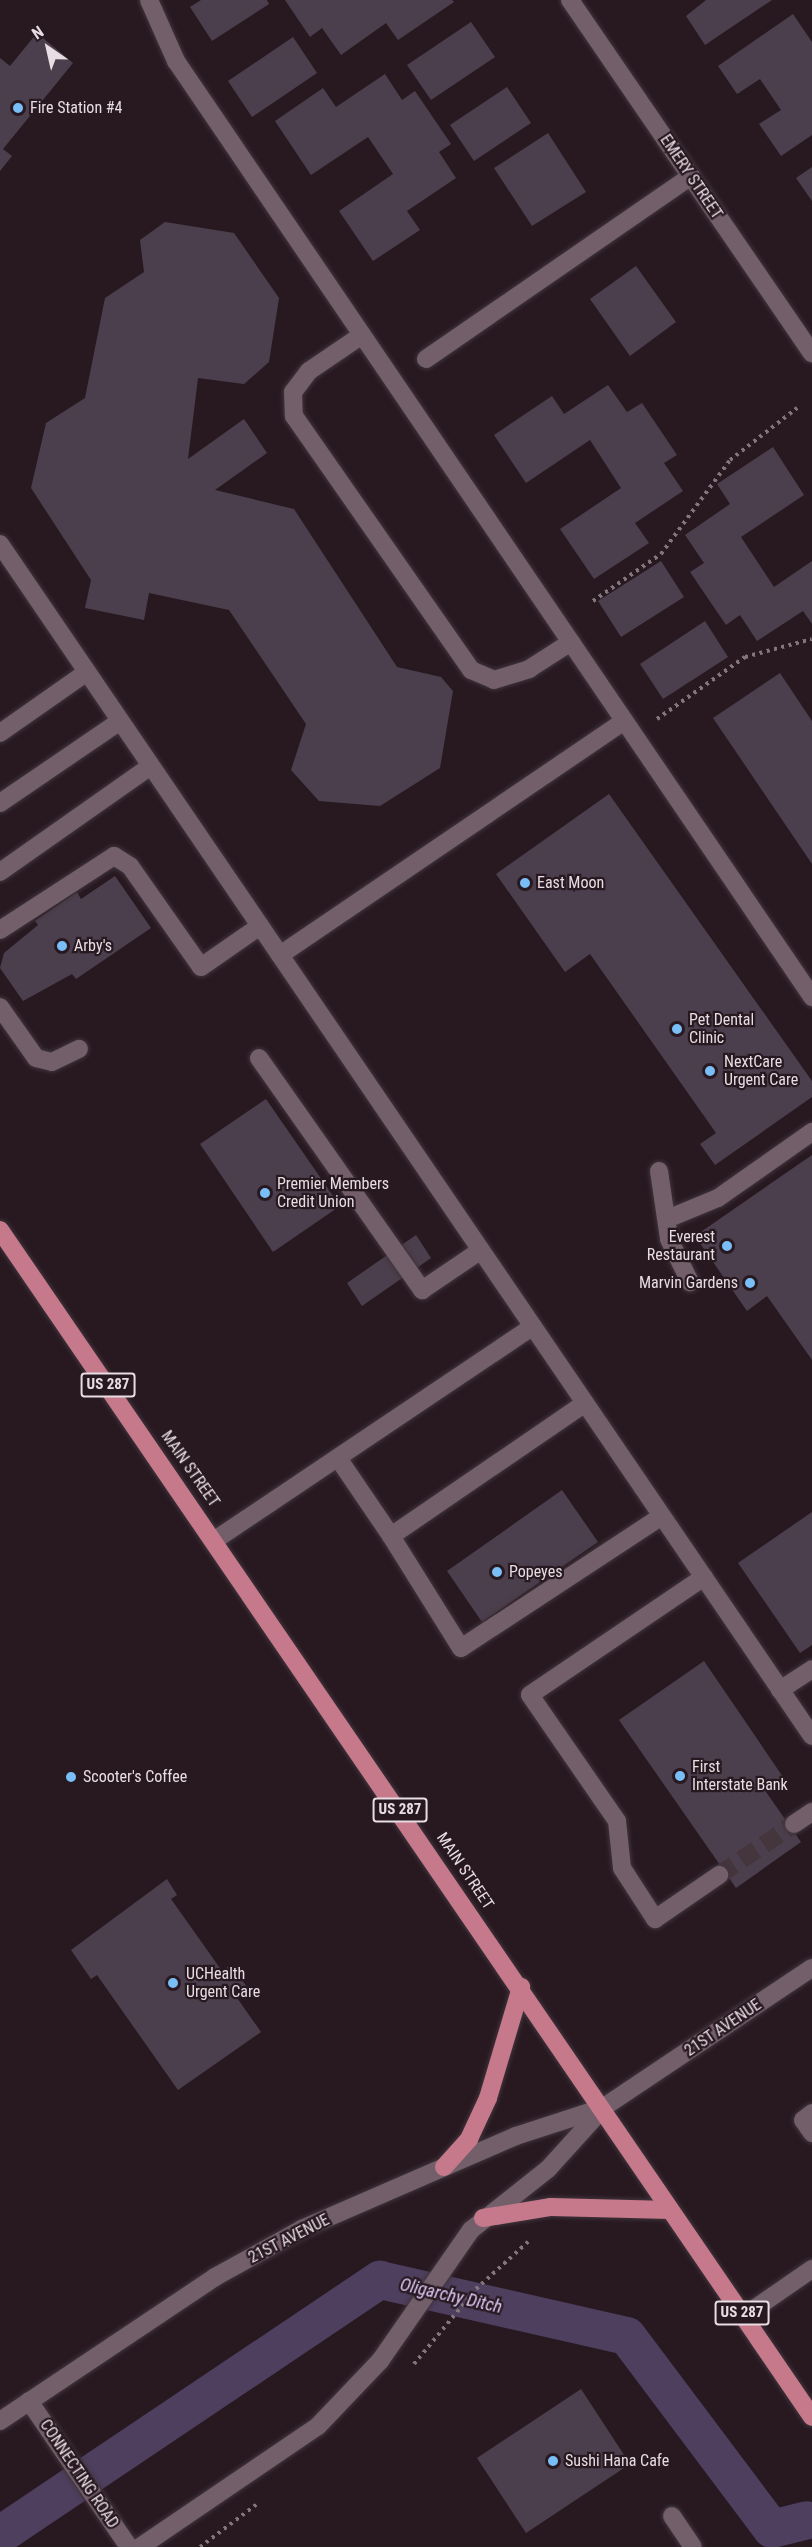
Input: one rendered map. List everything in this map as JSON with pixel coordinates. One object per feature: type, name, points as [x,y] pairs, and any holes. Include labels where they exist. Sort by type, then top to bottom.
[{"type":"highway","name":"MAIN STREET","points":[[0,1230],[604,2107],[670,2210],[812,2417]]},
{"type":"highway","points":[[444,2167],[469,2139],[488,2098],[521,1987]]},
{"type":"highway","points":[[483,2218],[551,2207],[670,2210]]},
{"type":"street","points":[[149,0],[176,61],[812,998]]},
{"type":"street","name":"EMERY STREET","points":[[570,0],[812,353]]},
{"type":"street","points":[[426,359],[691,176]]},
{"type":"street","points":[[362,335],[309,371],[293,392],[294,416],[471,670],[494,681],[529,669],[571,642]]},
{"type":"street","points":[[0,544],[780,1690],[811,1731]]},
{"type":"street","points":[[0,733],[87,672]]},
{"type":"street","points":[[0,803],[120,721]]},
{"type":"street","points":[[280,955],[629,728]]},
{"type":"street","points":[[0,872],[151,766]]},
{"type":"street","points":[[0,930],[114,856],[130,866],[201,967],[260,926]]},
{"type":"street","points":[[0,1007],[36,1058],[52,1062],[79,1049]]},
{"type":"street","points":[[259,1058],[422,1290],[481,1250]]},
{"type":"street","points":[[667,1219],[718,1198],[812,1132]]},
{"type":"street","points":[[659,1172],[669,1239],[690,1282]]},
{"type":"street","points":[[215,1540],[533,1326]]},
{"type":"street","points":[[391,1536],[585,1403]]},
{"type":"street","points":[[338,1458],[391,1536],[461,1648],[662,1516]]},
{"type":"street","points":[[704,1577],[531,1695],[617,1821],[621,1868],[655,1919],[719,1875]]},
{"type":"street","points":[[780,1690],[812,1669]]},
{"type":"street","points":[[794,1824],[812,1812]]},
{"type":"street","name":"21ST AVENUE","points":[[140,2547],[318,2426],[409,2320],[444,2267],[483,2218],[548,2169],[604,2107],[812,1968]]},
{"type":"street","name":"21ST AVENUE","points":[[0,2421],[216,2277],[302,2229],[516,2136],[604,2107]]},
{"type":"street","points":[[812,2113],[803,2120],[812,2133]]},
{"type":"street","points":[[744,2316],[812,2269]]},
{"type":"street","name":"CONNECTING ROAD","points":[[29,2401],[96,2503],[129,2547]]},
{"type":"street","points":[[672,2516],[693,2547]]},
{"type":"path","points":[[593,600],[661,554],[730,460],[797,408]]},
{"type":"path","points":[[629,728],[746,657],[812,639]]},
{"type":"path","points":[[451,2325],[476,2289],[513,2249],[541,2234]]},
{"type":"building","points":[[201,0],[267,0],[269,4],[212,41],[190,7]]},
{"type":"building","points":[[285,0],[452,0],[454,2],[398,40],[386,23],[341,55],[322,28],[310,37]]},
{"type":"building","points":[[706,0],[772,0],[705,45],[686,16]]},
{"type":"building","points":[[793,14],[812,42],[812,135],[781,156],[759,124],[781,110],[760,79],[737,94],[718,66]]},
{"type":"building","points":[[471,22],[495,57],[431,100],[407,65]]},
{"type":"building","name":"Fire Station #4","points":[[37,33],[73,63],[3,149],[12,156],[0,171],[0,58],[10,66]]},
{"type":"building","points":[[293,37],[317,73],[252,117],[228,81]]},
{"type":"building","points":[[385,74],[402,100],[415,91],[451,144],[439,152],[456,178],[407,211],[420,230],[373,261],[339,211],[393,174],[368,137],[311,175],[275,121],[323,88],[336,107]]},
{"type":"building","points":[[507,87],[531,123],[474,161],[450,125]]},
{"type":"building","points":[[548,133],[586,192],[532,226],[494,168]]},
{"type":"building","points":[[812,167],[812,201],[796,178]]},
{"type":"building","points":[[165,222],[234,233],[279,298],[269,362],[244,384],[198,378],[188,459],[244,419],[267,453],[215,490],[294,509],[397,667],[441,677],[453,691],[440,768],[380,806],[319,801],[291,770],[306,724],[229,610],[149,593],[144,620],[85,608],[91,580],[31,488],[46,423],[85,398],[105,298],[144,272],[140,240]]},
{"type":"building","points":[[636,266],[676,322],[630,356],[590,299]]},
{"type":"building","points":[[608,385],[627,412],[642,403],[677,455],[664,463],[683,491],[635,523],[649,543],[594,579],[560,529],[621,488],[590,440],[526,483],[494,435],[552,396],[564,414]]},
{"type":"building","points":[[773,447],[804,495],[741,537],[774,587],[812,561],[812,624],[803,611],[757,641],[740,615],[726,625],[690,572],[704,563],[685,535],[730,504],[717,484]]},
{"type":"building","points":[[661,561],[684,597],[621,637],[598,601]]},
{"type":"building","points":[[705,621],[728,657],[663,699],[640,664]]},
{"type":"building","points":[[780,673],[812,721],[812,864],[713,718]]},
{"type":"building","points":[[609,794],[812,1081],[812,1097],[715,1165],[700,1144],[716,1133],[590,954],[565,972],[496,874]]},
{"type":"building","points":[[115,876],[151,928],[76,979],[72,974],[23,1001],[0,968],[4,953],[38,925],[35,921],[77,892],[81,899]]},
{"type":"building","points":[[266,1099],[340,1206],[273,1252],[200,1144]]},
{"type":"building","points":[[812,1155],[812,1360],[767,1296],[747,1311],[695,1236]]},
{"type":"building","points":[[416,1235],[431,1258],[362,1306],[347,1283]]},
{"type":"building","points":[[562,1490],[598,1542],[482,1622],[447,1571]]},
{"type":"building","points":[[812,1512],[812,1645],[800,1653],[738,1563]]},
{"type":"building","points":[[704,1661],[783,1777],[764,1789],[801,1842],[736,1888],[619,1720]]},
{"type":"building","name":"UCHealth Urgent Care","points":[[167,1879],[177,1895],[171,1899],[222,1971],[231,1965],[247,1987],[235,1995],[261,2032],[178,2090],[97,1975],[91,1979],[71,1950]]},
{"type":"building","name":"Sushi Hana Cafe","points":[[581,2389],[630,2464],[526,2533],[477,2458]]},
{"type":"waterway","name":"Oligarchy Ditch","points":[[0,2535],[380,2280],[627,2336],[772,2529],[807,2520]]},
{"type":"tunnel","points":[[719,1875],[794,1824]]},
{"type":"place","name":"Fire Station #4","points":[[18,108]]},
{"type":"place","name":"East Moon","points":[[525,883]]},
{"type":"place","name":"Arby's","points":[[62,946]]},
{"type":"place","name":"Pet Dental Clinic","points":[[677,1029]]},
{"type":"place","name":"NextCare Urgent Care","points":[[710,1071]]},
{"type":"place","name":"Premier Members Credit Union","points":[[265,1193]]},
{"type":"place","name":"Everest Restaurant","points":[[727,1246]]},
{"type":"place","name":"Marvin Gardens","points":[[750,1283]]},
{"type":"place","name":"Popeyes","points":[[497,1572]]},
{"type":"place","name":"First Interstate Bank","points":[[680,1776]]},
{"type":"place","name":"Scooter's Coffee","points":[[71,1777]]},
{"type":"place","name":"UCHealth Urgent Care","points":[[173,1983]]},
{"type":"place","name":"Sushi Hana Cafe","points":[[553,2461]]}]
